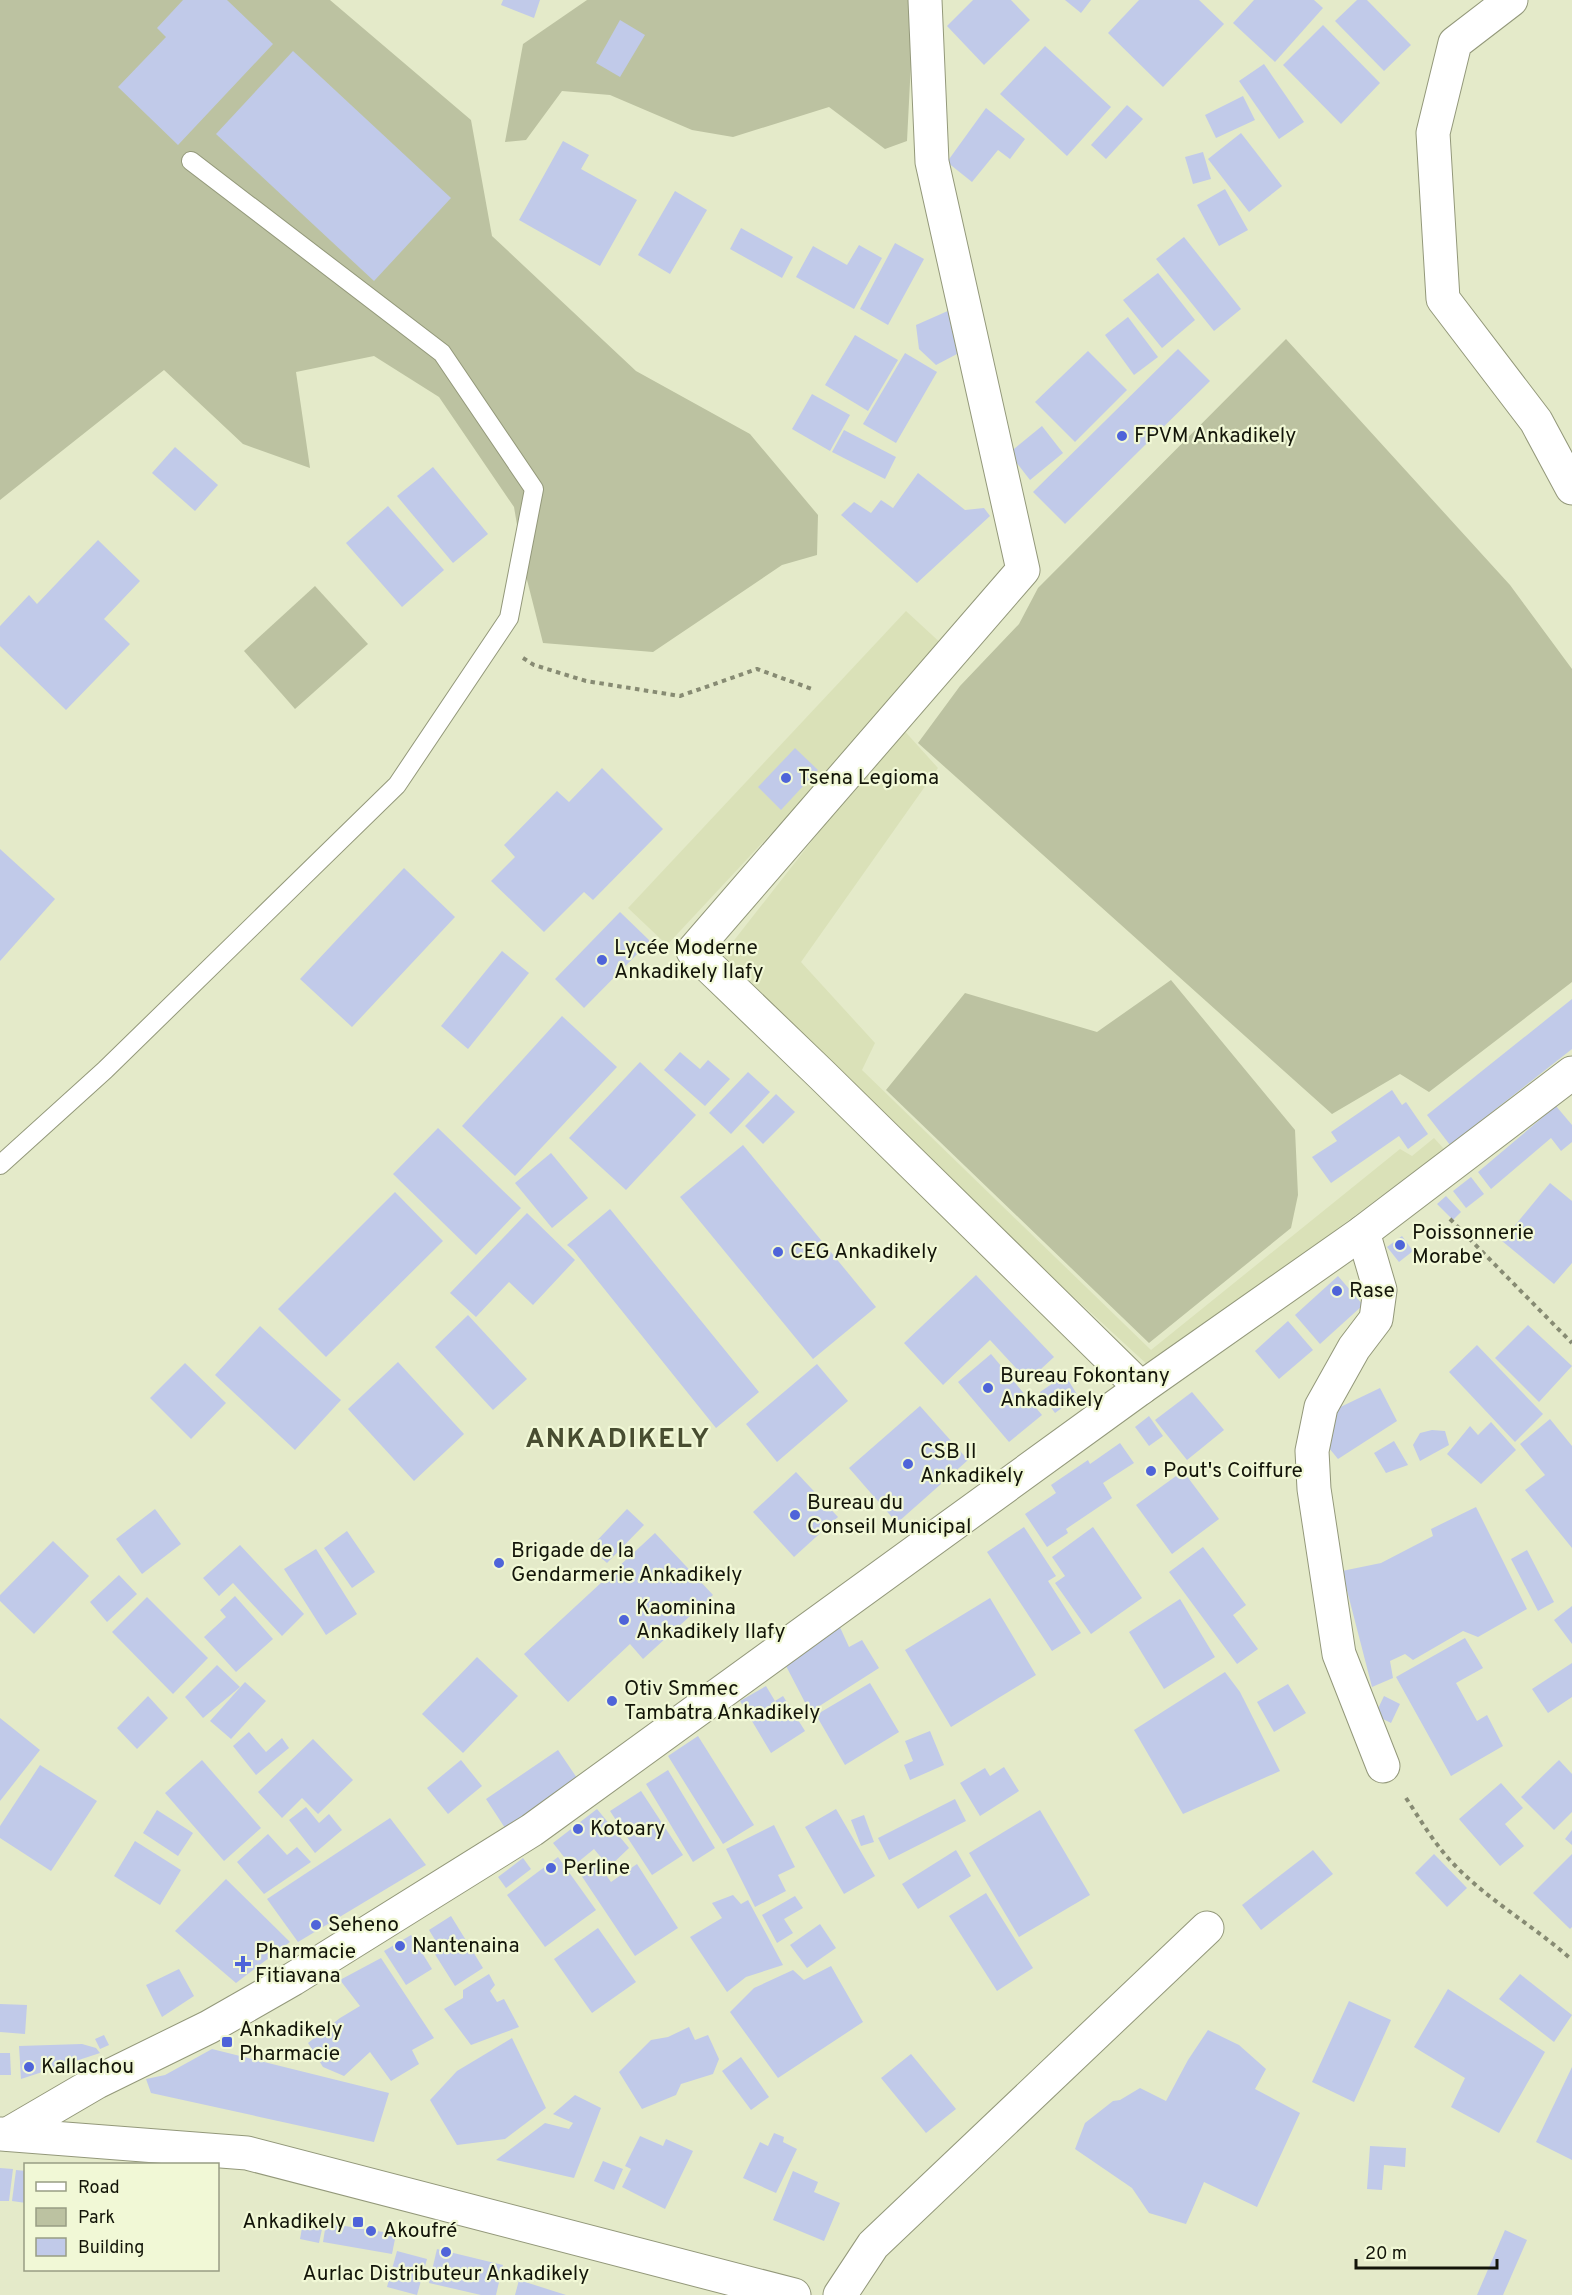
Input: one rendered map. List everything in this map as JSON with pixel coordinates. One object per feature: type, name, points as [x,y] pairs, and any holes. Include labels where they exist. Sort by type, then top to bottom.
[{"type":"street","points":[[926,0],[932,162],[1023,570],[693,951],[1141,1388]]},
{"type":"street","points":[[1511,0],[1455,43],[1433,133],[1443,299],[1536,421],[1572,488]]},
{"type":"street","points":[[4,2134],[97,2082],[209,2026],[293,1979],[532,1830],[1141,1388],[1363,1232],[1572,1073]]},
{"type":"street","points":[[1363,1232],[1380,1290],[1376,1318],[1354,1348],[1322,1407],[1312,1451],[1314,1489],[1339,1654],[1383,1766]]},
{"type":"street","points":[[840,2295],[873,2245],[1207,1928]]},
{"type":"street","points":[[4,2134],[247,2154],[794,2295]]},
{"type":"lane","points":[[0,1165],[105,1070],[397,785],[509,618],[534,489],[442,353],[191,161]]},
{"type":"path","points":[[494,640],[534,665],[586,681],[680,696],[757,669],[812,689]]},
{"type":"path","points":[[1420,1188],[1572,1343]]},
{"type":"path","points":[[1383,1766],[1444,1853],[1479,1887],[1550,1940],[1572,1960]]},
{"type":"shaded area","name":"Tsena Legioma","points":[[906,611],[945,647],[667,945],[628,908]]},
{"type":"shaded area","points":[[901,727],[938,768],[801,962],[875,1043],[862,1070],[1151,1350],[1400,1149],[1412,1156],[1434,1138],[1444,1149],[1151,1368],[714,966]]},
{"type":"green space","points":[[0,0],[330,0],[471,120],[492,236],[636,371],[750,434],[818,515],[817,555],[782,565],[653,652],[543,643],[525,572],[514,507],[439,397],[374,356],[296,372],[310,468],[243,444],[164,370],[0,500]]},
{"type":"green space","points":[[587,0],[908,0],[913,23],[907,141],[885,149],[829,107],[733,137],[692,130],[610,95],[562,91],[526,140],[505,142],[523,44]]},
{"type":"green space","points":[[1286,339],[1510,585],[1572,669],[1572,982],[1429,1092],[1400,1074],[1332,1114],[918,743],[960,686],[1019,624],[1038,588]]},
{"type":"green space","points":[[315,586],[368,644],[295,709],[244,651]]},
{"type":"green space","points":[[1171,980],[1295,1130],[1298,1195],[1291,1228],[1149,1343],[886,1090],[965,993],[1097,1032]]},
{"type":"building","points":[[183,0],[227,0],[273,44],[178,145],[118,87],[166,37],[157,28]]},
{"type":"building","points":[[503,0],[540,0],[534,18],[501,5]]},
{"type":"building","points":[[973,0],[1011,0],[1030,20],[984,65],[947,26]]},
{"type":"building","points":[[1065,0],[1091,0],[1081,13]]},
{"type":"building","points":[[1139,0],[1199,0],[1224,24],[1163,87],[1108,33]]},
{"type":"building","points":[[1254,0],[1314,0],[1323,8],[1275,62],[1233,23]]},
{"type":"building","points":[[1357,0],[1367,0],[1411,45],[1384,71],[1335,21]]},
{"type":"building","points":[[620,20],[645,35],[620,77],[596,63]]},
{"type":"building","points":[[1323,25],[1380,83],[1341,124],[1283,65]]},
{"type":"building","points":[[1045,46],[1111,107],[1067,156],[1000,94]]},
{"type":"building","points":[[293,51],[451,198],[374,281],[216,134]]},
{"type":"building","points":[[1264,64],[1304,122],[1279,139],[1239,81]]},
{"type":"building","points":[[1243,96],[1255,120],[1216,138],[1205,115]]},
{"type":"building","points":[[1127,105],[1143,119],[1106,159],[1091,145]]},
{"type":"building","points":[[986,108],[1025,139],[1010,159],[998,150],[972,182],[947,162]]},
{"type":"building","points":[[1241,133],[1282,186],[1249,212],[1208,159]]},
{"type":"building","points":[[563,141],[589,155],[581,169],[637,200],[600,266],[519,220]]},
{"type":"building","points":[[1203,152],[1211,179],[1193,184],[1185,157]]},
{"type":"building","points":[[1225,189],[1248,230],[1219,246],[1197,205]]},
{"type":"building","points":[[675,191],[707,210],[670,274],[638,255]]},
{"type":"building","points":[[741,228],[793,257],[782,278],[730,249]]},
{"type":"building","points":[[1184,237],[1241,309],[1214,331],[1156,259]]},
{"type":"building","points":[[895,243],[924,259],[888,325],[860,309]]},
{"type":"building","points":[[859,245],[882,258],[854,309],[796,277],[813,246],[847,265]]},
{"type":"building","points":[[1158,273],[1195,320],[1162,348],[1123,300]]},
{"type":"building","points":[[950,310],[957,354],[936,365],[919,349],[916,325]]},
{"type":"building","points":[[1128,317],[1158,357],[1134,375],[1105,335]]},
{"type":"building","points":[[855,335],[898,360],[868,411],[825,385]]},
{"type":"building","name":"FPVM Ankadikely","points":[[1178,349],[1210,381],[1065,524],[1033,492]]},
{"type":"building","points":[[1088,351],[1127,390],[1075,442],[1035,402]]},
{"type":"building","points":[[905,353],[937,372],[896,443],[863,424]]},
{"type":"building","points":[[812,394],[850,415],[830,451],[792,429]]},
{"type":"building","points":[[1042,426],[1063,453],[1030,480],[1009,453]]},
{"type":"building","points":[[844,430],[896,457],[885,479],[832,452]]},
{"type":"building","points":[[175,447],[218,485],[195,511],[152,473]]},
{"type":"building","points":[[433,467],[488,534],[453,563],[397,496]]},
{"type":"building","points":[[918,473],[965,510],[984,508],[990,516],[917,583],[841,515],[854,502],[871,513],[881,500],[893,508]]},
{"type":"building","points":[[388,506],[444,570],[402,607],[346,543]]},
{"type":"building","points":[[98,540],[140,581],[104,619],[130,644],[66,710],[0,646],[0,626],[29,595],[37,604]]},
{"type":"building","points":[[795,748],[818,770],[781,810],[758,787]]},
{"type":"building","points":[[602,768],[663,829],[593,900],[584,892],[544,932],[491,881],[515,857],[504,845],[557,791],[569,802]]},
{"type":"building","points":[[0,849],[55,899],[0,961]]},
{"type":"building","points":[[404,868],[455,917],[352,1027],[300,979]]},
{"type":"building","name":"Lycée Moderne Ankadikely Ilafy","points":[[620,912],[650,941],[584,1008],[555,979]]},
{"type":"building","points":[[502,951],[529,973],[468,1049],[441,1026]]},
{"type":"building","points":[[1572,999],[1572,1049],[1450,1145],[1427,1115]]},
{"type":"building","points":[[562,1016],[617,1067],[515,1176],[462,1126]]},
{"type":"building","points":[[680,1052],[700,1069],[708,1060],[730,1079],[705,1106],[664,1070]]},
{"type":"building","points":[[640,1062],[696,1115],[626,1190],[569,1138]]},
{"type":"building","points":[[748,1072],[770,1092],[731,1134],[709,1113]]},
{"type":"building","points":[[1392,1090],[1402,1105],[1406,1102],[1428,1134],[1408,1149],[1399,1136],[1331,1183],[1312,1157],[1337,1141],[1331,1132]]},
{"type":"building","points":[[776,1094],[795,1112],[763,1144],[745,1126]]},
{"type":"building","points":[[1556,1106],[1572,1125],[1572,1142],[1561,1151],[1551,1138],[1491,1189],[1478,1172]]},
{"type":"building","points":[[438,1128],[521,1208],[476,1255],[393,1174]]},
{"type":"building","name":"CEG Ankadikely","points":[[743,1145],[876,1307],[813,1359],[680,1197]]},
{"type":"building","points":[[551,1153],[588,1198],[552,1228],[515,1183]]},
{"type":"building","points":[[1471,1177],[1484,1194],[1466,1208],[1453,1191]]},
{"type":"building","points":[[1550,1183],[1572,1201],[1572,1263],[1554,1284],[1502,1241]]},
{"type":"building","points":[[395,1192],[443,1241],[326,1357],[278,1309]]},
{"type":"building","points":[[1446,1196],[1461,1212],[1453,1220],[1437,1204]]},
{"type":"building","points":[[610,1209],[759,1392],[716,1428],[567,1245]]},
{"type":"building","points":[[527,1213],[575,1260],[533,1305],[509,1282],[476,1317],[450,1293]]},
{"type":"building","points":[[1402,1236],[1413,1251],[1399,1262],[1387,1247]]},
{"type":"building","points":[[976,1275],[1054,1357],[1028,1381],[990,1340],[943,1385],[904,1343]]},
{"type":"building","points":[[1338,1276],[1363,1305],[1320,1344],[1295,1315]]},
{"type":"building","points":[[468,1315],[527,1379],[493,1410],[435,1347]]},
{"type":"building","points":[[1288,1321],[1313,1350],[1279,1379],[1255,1351]]},
{"type":"building","points":[[1528,1325],[1572,1366],[1539,1402],[1495,1358]]},
{"type":"building","points":[[260,1326],[341,1400],[295,1450],[215,1375]]},
{"type":"building","points":[[1477,1345],[1543,1414],[1515,1442],[1449,1372]]},
{"type":"building","points":[[991,1354],[1042,1415],[1009,1442],[958,1382]]},
{"type":"building","points":[[398,1362],[464,1434],[414,1481],[348,1409]]},
{"type":"building","points":[[185,1363],[226,1403],[191,1439],[150,1398]]},
{"type":"building","points":[[817,1364],[848,1401],[777,1462],[746,1424]]},
{"type":"building","points":[[1065,1375],[1078,1396],[1055,1413],[1040,1392]]},
{"type":"building","points":[[1380,1388],[1397,1421],[1338,1459],[1329,1448],[1330,1412]]},
{"type":"building","points":[[1192,1392],[1224,1430],[1187,1460],[1155,1420]]},
{"type":"building","name":"CSB II Ankadikely","points":[[920,1406],[968,1460],[897,1523],[849,1468]]},
{"type":"building","points":[[1149,1416],[1163,1436],[1149,1446],[1135,1427]]},
{"type":"building","points":[[1550,1419],[1572,1446],[1572,1548],[1525,1490],[1545,1475],[1520,1444]]},
{"type":"building","points":[[1491,1422],[1516,1450],[1481,1484],[1447,1454],[1470,1426],[1478,1435]]},
{"type":"building","points":[[1432,1430],[1445,1431],[1449,1445],[1420,1461],[1413,1445],[1420,1433]]},
{"type":"building","points":[[1394,1441],[1408,1465],[1386,1473],[1374,1453]]},
{"type":"building","points":[[1120,1443],[1134,1463],[1103,1483],[1112,1498],[1066,1529],[1068,1533],[1047,1547],[1025,1514],[1056,1493],[1051,1485],[1088,1460],[1090,1464]]},
{"type":"building","points":[[1183,1471],[1219,1519],[1172,1554],[1136,1505]]},
{"type":"building","name":"Bureau du Conseil Municipal","points":[[796,1472],[838,1517],[794,1557],[753,1512]]},
{"type":"building","points":[[1476,1507],[1527,1609],[1478,1637],[1463,1631],[1413,1660],[1405,1654],[1390,1661],[1393,1678],[1372,1687],[1342,1571],[1381,1563],[1433,1536],[1431,1529]]},
{"type":"building","points":[[155,1509],[181,1544],[142,1574],[116,1539]]},
{"type":"building","points":[[627,1509],[644,1525],[607,1563],[590,1548]]},
{"type":"building","points":[[1024,1527],[1056,1576],[1048,1581],[1081,1633],[1052,1651],[987,1552]]},
{"type":"building","points":[[1093,1527],[1142,1598],[1091,1634],[1055,1583],[1065,1576],[1052,1557]]},
{"type":"building","points":[[347,1531],[375,1572],[352,1588],[324,1548]]},
{"type":"building","name":"Kaominina Ankadikely Ilafy","points":[[655,1533],[713,1595],[643,1659],[630,1644],[568,1702],[524,1654]]},
{"type":"building","points":[[53,1541],[89,1576],[34,1634],[0,1601],[0,1595]]},
{"type":"building","points":[[240,1545],[304,1614],[282,1636],[233,1583],[219,1596],[203,1578]]},
{"type":"building","points":[[1203,1547],[1246,1605],[1233,1615],[1258,1649],[1237,1664],[1169,1572]]},
{"type":"building","points":[[316,1549],[357,1614],[326,1635],[284,1569]]},
{"type":"building","points":[[1527,1550],[1554,1602],[1538,1611],[1511,1559]]},
{"type":"building","points":[[119,1575],[137,1594],[107,1622],[90,1602]]},
{"type":"building","points":[[235,1596],[273,1639],[236,1672],[204,1637],[226,1617],[220,1610]]},
{"type":"building","points":[[147,1597],[208,1658],[173,1694],[112,1632]]},
{"type":"building","points":[[990,1598],[1036,1675],[951,1727],[905,1650]]},
{"type":"building","points":[[1180,1599],[1215,1657],[1164,1689],[1129,1632]]},
{"type":"building","points":[[1572,1606],[1572,1644],[1554,1620]]},
{"type":"building","points":[[838,1623],[849,1647],[862,1640],[879,1668],[810,1712],[786,1666]]},
{"type":"building","points":[[1465,1638],[1483,1668],[1456,1683],[1477,1721],[1487,1715],[1503,1746],[1451,1776],[1396,1677]]},
{"type":"building","points":[[477,1657],[518,1696],[463,1753],[422,1714]]},
{"type":"building","points":[[1572,1663],[1572,1697],[1548,1713],[1532,1689]]},
{"type":"building","points":[[217,1665],[240,1687],[203,1718],[185,1697]]},
{"type":"building","points":[[1225,1672],[1240,1692],[1280,1771],[1183,1814],[1134,1730]]},
{"type":"building","points":[[245,1682],[266,1701],[231,1739],[210,1721]]},
{"type":"building","points":[[870,1683],[899,1732],[845,1765],[816,1715]]},
{"type":"building","points":[[1288,1684],[1306,1713],[1274,1732],[1257,1702]]},
{"type":"building","points":[[766,1686],[775,1701],[783,1696],[805,1731],[771,1753],[740,1701]]},
{"type":"building","points":[[148,1696],[168,1718],[137,1749],[117,1728]]},
{"type":"building","points":[[1384,1696],[1400,1704],[1391,1723],[1375,1715]]},
{"type":"building","points":[[0,1718],[40,1750],[0,1801]]},
{"type":"building","points":[[930,1731],[944,1765],[910,1780],[904,1765],[913,1761],[905,1741]]},
{"type":"building","points":[[249,1732],[266,1752],[282,1738],[289,1748],[256,1775],[233,1746]]},
{"type":"building","points":[[698,1736],[754,1825],[723,1844],[668,1756]]},
{"type":"building","points":[[313,1739],[353,1780],[318,1814],[302,1798],[282,1818],[258,1792]]},
{"type":"building","points":[[558,1750],[577,1778],[505,1828],[486,1799]]},
{"type":"building","points":[[202,1760],[261,1828],[224,1861],[165,1793]]},
{"type":"building","points":[[461,1760],[482,1786],[448,1814],[427,1788]]},
{"type":"building","points":[[1559,1760],[1572,1774],[1572,1812],[1554,1830],[1521,1797]]},
{"type":"building","points":[[40,1765],[97,1801],[51,1871],[0,1838],[0,1826]]},
{"type":"building","points":[[1004,1767],[1019,1791],[980,1816],[960,1783],[985,1768],[990,1776]]},
{"type":"building","points":[[668,1770],[715,1848],[693,1862],[646,1784]]},
{"type":"building","points":[[1501,1783],[1523,1808],[1505,1824],[1524,1846],[1500,1866],[1459,1819]]},
{"type":"building","points":[[641,1791],[683,1855],[652,1875],[610,1811]]},
{"type":"building","points":[[955,1799],[966,1821],[889,1860],[878,1838]]},
{"type":"building","points":[[306,1807],[319,1823],[329,1814],[342,1830],[315,1853],[289,1820]]},
{"type":"building","points":[[597,1809],[629,1848],[609,1867],[594,1849],[572,1867],[553,1843]]},
{"type":"building","points":[[836,1809],[875,1876],[844,1894],[805,1827]]},
{"type":"building","points":[[157,1810],[193,1833],[178,1856],[143,1833]]},
{"type":"building","points":[[1040,1810],[1090,1895],[1019,1937],[969,1853]]},
{"type":"building","points":[[864,1815],[874,1842],[861,1846],[851,1820]]},
{"type":"building","points":[[390,1818],[426,1865],[298,1942],[267,1899]]},
{"type":"building","points":[[774,1825],[795,1867],[778,1875],[786,1891],[755,1907],[726,1849]]},
{"type":"building","points":[[1572,1830],[1572,1845],[1565,1839]]},
{"type":"building","points":[[268,1834],[287,1855],[297,1847],[311,1862],[264,1894],[237,1862]]},
{"type":"building","points":[[135,1841],[181,1870],[160,1905],[114,1876]]},
{"type":"building","points":[[956,1850],[971,1876],[918,1909],[902,1884]]},
{"type":"building","points":[[1313,1850],[1333,1874],[1261,1930],[1242,1905]]},
{"type":"building","points":[[1434,1854],[1467,1888],[1447,1907],[1415,1873]]},
{"type":"building","points":[[1572,1854],[1572,1927],[1570,1929],[1533,1893]]},
{"type":"building","points":[[558,1857],[596,1910],[545,1947],[507,1895]]},
{"type":"building","points":[[523,1858],[531,1869],[506,1888],[498,1877]]},
{"type":"building","points":[[598,1864],[611,1882],[637,1864],[678,1928],[635,1956],[581,1875]]},
{"type":"building","points":[[226,1879],[290,1942],[236,1983],[175,1931]]},
{"type":"building","points":[[986,1893],[1033,1968],[997,1991],[949,1916]]},
{"type":"building","points":[[733,1895],[741,1904],[748,1900],[783,1965],[746,1977],[727,1992],[690,1937],[722,1918],[712,1903]]},
{"type":"building","points":[[795,1896],[803,1908],[784,1919],[793,1933],[777,1943],[762,1915]]},
{"type":"building","points":[[451,1916],[483,1968],[455,1986],[431,1948],[437,1943],[429,1930]]},
{"type":"building","points":[[820,1924],[836,1948],[807,1968],[790,1945]]},
{"type":"building","points":[[598,1928],[636,1982],[592,2013],[554,1959]]},
{"type":"building","points":[[411,1935],[432,1969],[406,1985],[384,1951]]},
{"type":"building","points":[[381,1958],[434,2038],[412,2050],[419,2064],[391,2081],[370,2052],[344,2076],[323,2067],[308,2043],[340,2018],[360,2006],[340,1980]]},
{"type":"building","points":[[831,1966],[863,2022],[778,2078],[730,2012],[754,1988],[793,1970],[804,1980]]},
{"type":"building","points":[[179,1969],[194,1996],[162,2017],[146,1985]]},
{"type":"building","points":[[489,1974],[495,1985],[490,1991],[497,2002],[504,1999],[519,2027],[471,2045],[444,2009],[463,1998],[463,1990]]},
{"type":"building","points":[[1520,1974],[1572,2015],[1554,2042],[1499,1999]]},
{"type":"building","points":[[1448,1989],[1545,2052],[1499,2133],[1451,2107],[1465,2078],[1414,2047]]},
{"type":"building","points":[[1349,2001],[1391,2020],[1354,2102],[1312,2082]]},
{"type":"building","points":[[0,2004],[27,2005],[25,2034],[0,2032]]},
{"type":"building","points":[[689,2027],[695,2040],[708,2035],[719,2059],[713,2074],[681,2084],[676,2095],[642,2109],[619,2072],[651,2040],[668,2037]]},
{"type":"building","points":[[1208,2030],[1239,2045],[1266,2069],[1255,2089],[1300,2113],[1257,2207],[1204,2182],[1186,2224],[1149,2213],[1132,2188],[1075,2149],[1085,2123],[1113,2101],[1120,2100],[1140,2088],[1166,2101],[1188,2060]]},
{"type":"building","points":[[104,2035],[109,2045],[100,2049],[95,2039]]},
{"type":"building","points":[[512,2038],[546,2108],[505,2139],[457,2145],[430,2100],[457,2071]]},
{"type":"building","points":[[82,2044],[96,2048],[100,2053],[21,2079],[19,2046]]},
{"type":"building","points":[[212,2049],[389,2093],[374,2142],[151,2093],[146,2079],[165,2075]]},
{"type":"building","points":[[0,2053],[10,2053],[11,2075],[0,2075]]},
{"type":"building","points":[[911,2054],[956,2109],[926,2133],[881,2078]]},
{"type":"building","points":[[741,2057],[769,2097],[751,2110],[722,2071]]},
{"type":"building","points":[[1572,2067],[1572,2160],[1536,2142]]},
{"type":"building","points":[[575,2095],[601,2108],[574,2178],[496,2160],[545,2123],[569,2129],[573,2123],[553,2114]]},
{"type":"building","points":[[774,2133],[784,2137],[783,2142],[797,2149],[776,2193],[743,2178],[760,2142],[768,2146]]},
{"type":"building","points":[[640,2136],[663,2146],[666,2139],[693,2151],[665,2209],[622,2187],[631,2169],[625,2166]]},
{"type":"building","points":[[1370,2146],[1406,2148],[1405,2167],[1384,2165],[1382,2190],[1367,2189]]},
{"type":"building","points":[[603,2161],[623,2169],[614,2190],[594,2181]]},
{"type":"building","points":[[0,2168],[13,2169],[9,2201],[0,2201]]},
{"type":"building","points":[[16,2170],[24,2171],[24,2203],[12,2201]]},
{"type":"building","points":[[793,2171],[818,2182],[814,2192],[840,2203],[824,2241],[773,2220]]},
{"type":"building","points":[[304,2217],[324,2220],[319,2243],[300,2239]]},
{"type":"building","points":[[326,2223],[396,2234],[392,2254],[323,2242]]},
{"type":"building","points":[[1505,2230],[1527,2240],[1503,2295],[1477,2295]]},
{"type":"building","points":[[437,2249],[503,2265],[496,2295],[481,2295],[429,2283]]},
{"type":"building","points":[[397,2251],[427,2259],[417,2295],[387,2287]]},
{"type":"building","points":[[519,2280],[566,2295],[515,2295]]},
{"type":"place","name":"FPVM Ankadikely","points":[[1122,436]]},
{"type":"place","name":"Tsena Legioma","points":[[786,778]]},
{"type":"place","name":"Lycée Moderne Ankadikely Ilafy","points":[[602,960]]},
{"type":"place","name":"Poissonnerie Morabe","points":[[1400,1245]]},
{"type":"place","name":"CEG Ankadikely","points":[[778,1252]]},
{"type":"place","name":"Rase","points":[[1337,1291]]},
{"type":"place","name":"Bureau Fokontany Ankadikely","points":[[988,1388]]},
{"type":"place","name":"CSB II Ankadikely","points":[[908,1464]]},
{"type":"place","name":"Pout's Coiffure","points":[[1151,1471]]},
{"type":"place","name":"Bureau du Conseil Municipal","points":[[795,1515]]},
{"type":"place","name":"Brigade de la Gendarmerie Ankadikely","points":[[499,1563]]},
{"type":"place","name":"Kaominina Ankadikely Ilafy","points":[[624,1620]]},
{"type":"place","name":"Otiv Smmec Tambatra Ankadikely","points":[[612,1701]]},
{"type":"place","name":"Kotoary","points":[[578,1829]]},
{"type":"place","name":"Perline","points":[[551,1868]]},
{"type":"place","name":"Seheno","points":[[316,1925]]},
{"type":"place","name":"Nantenaina","points":[[400,1946]]},
{"type":"place","name":"Pharmacie Fitiavana","points":[[243,1964]]},
{"type":"place","name":"Ankadikely Pharmacie","points":[[227,2042]]},
{"type":"place","name":"Kallachou","points":[[29,2067]]},
{"type":"place","name":"Ankadikely","points":[[358,2222]]},
{"type":"place","name":"Akoufré","points":[[371,2231]]},
{"type":"place","name":"Aurlac Distributeur Ankadikely","points":[[446,2252]]},
{"type":"district","name":"ANKADIKELY","points":[[618,1440]]}]
